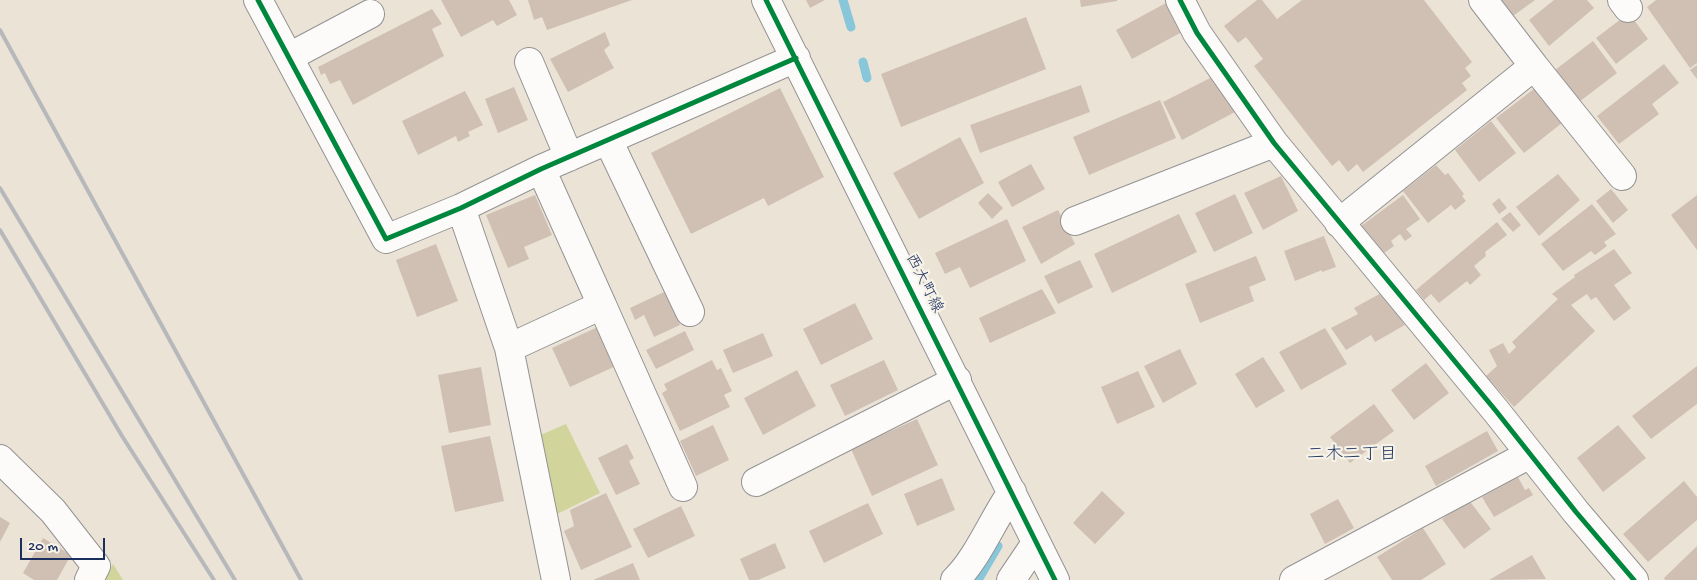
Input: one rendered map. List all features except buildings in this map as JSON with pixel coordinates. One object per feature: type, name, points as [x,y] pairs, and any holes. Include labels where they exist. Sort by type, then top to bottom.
[{"type":"street","points":[[258,0],[386,239],[461,208],[541,169],[796,58]]},
{"type":"street","name":"西大町線","points":[[766,0],[1055,580]]},
{"type":"street","points":[[1180,0],[1197,33],[1274,143],[1576,512],[1634,580]]},
{"type":"street","points":[[1483,0],[1622,176]]},
{"type":"street","points":[[289,57],[370,14]]},
{"type":"street","points":[[529,62],[569,157]]},
{"type":"street","points":[[1339,223],[1534,66]]},
{"type":"street","points":[[608,140],[690,312]]},
{"type":"street","points":[[1075,221],[1274,143]]},
{"type":"street","points":[[541,169],[683,486]]},
{"type":"street","points":[[461,208],[509,348],[556,580]]},
{"type":"street","points":[[509,348],[602,305]]},
{"type":"street","points":[[756,482],[956,380]]},
{"type":"street","points":[[1294,580],[1530,454]]},
{"type":"street","points":[[0,459],[53,511],[96,566],[89,580]]},
{"type":"street","points":[[955,580],[964,572],[995,516],[1012,492]]},
{"type":"street","points":[[1011,580],[1036,543]]},
{"type":"green space","points":[[566,424],[600,493],[549,518],[536,437]]},
{"type":"green space","points":[[113,564],[123,580],[104,580]]},
{"type":"waterway","points":[[843,0],[851,27]]},
{"type":"waterway","points":[[863,62],[867,78]]},
{"type":"waterway","points":[[978,580],[998,546]]},
{"type":"railway","points":[[0,30],[301,580]]},
{"type":"railway","points":[[0,188],[235,580]]},
{"type":"railway","points":[[0,230],[122,436],[214,580]]},
{"type":"cycle path","points":[[258,0],[386,239],[461,208],[541,169],[796,58]]},
{"type":"cycle path","points":[[766,0],[1055,580]]},
{"type":"cycle path","points":[[1180,0],[1197,33],[1274,143],[1496,411],[1576,512],[1634,580]]},
{"type":"district","name":"二木二丁目","points":[[1352,456]]}]
